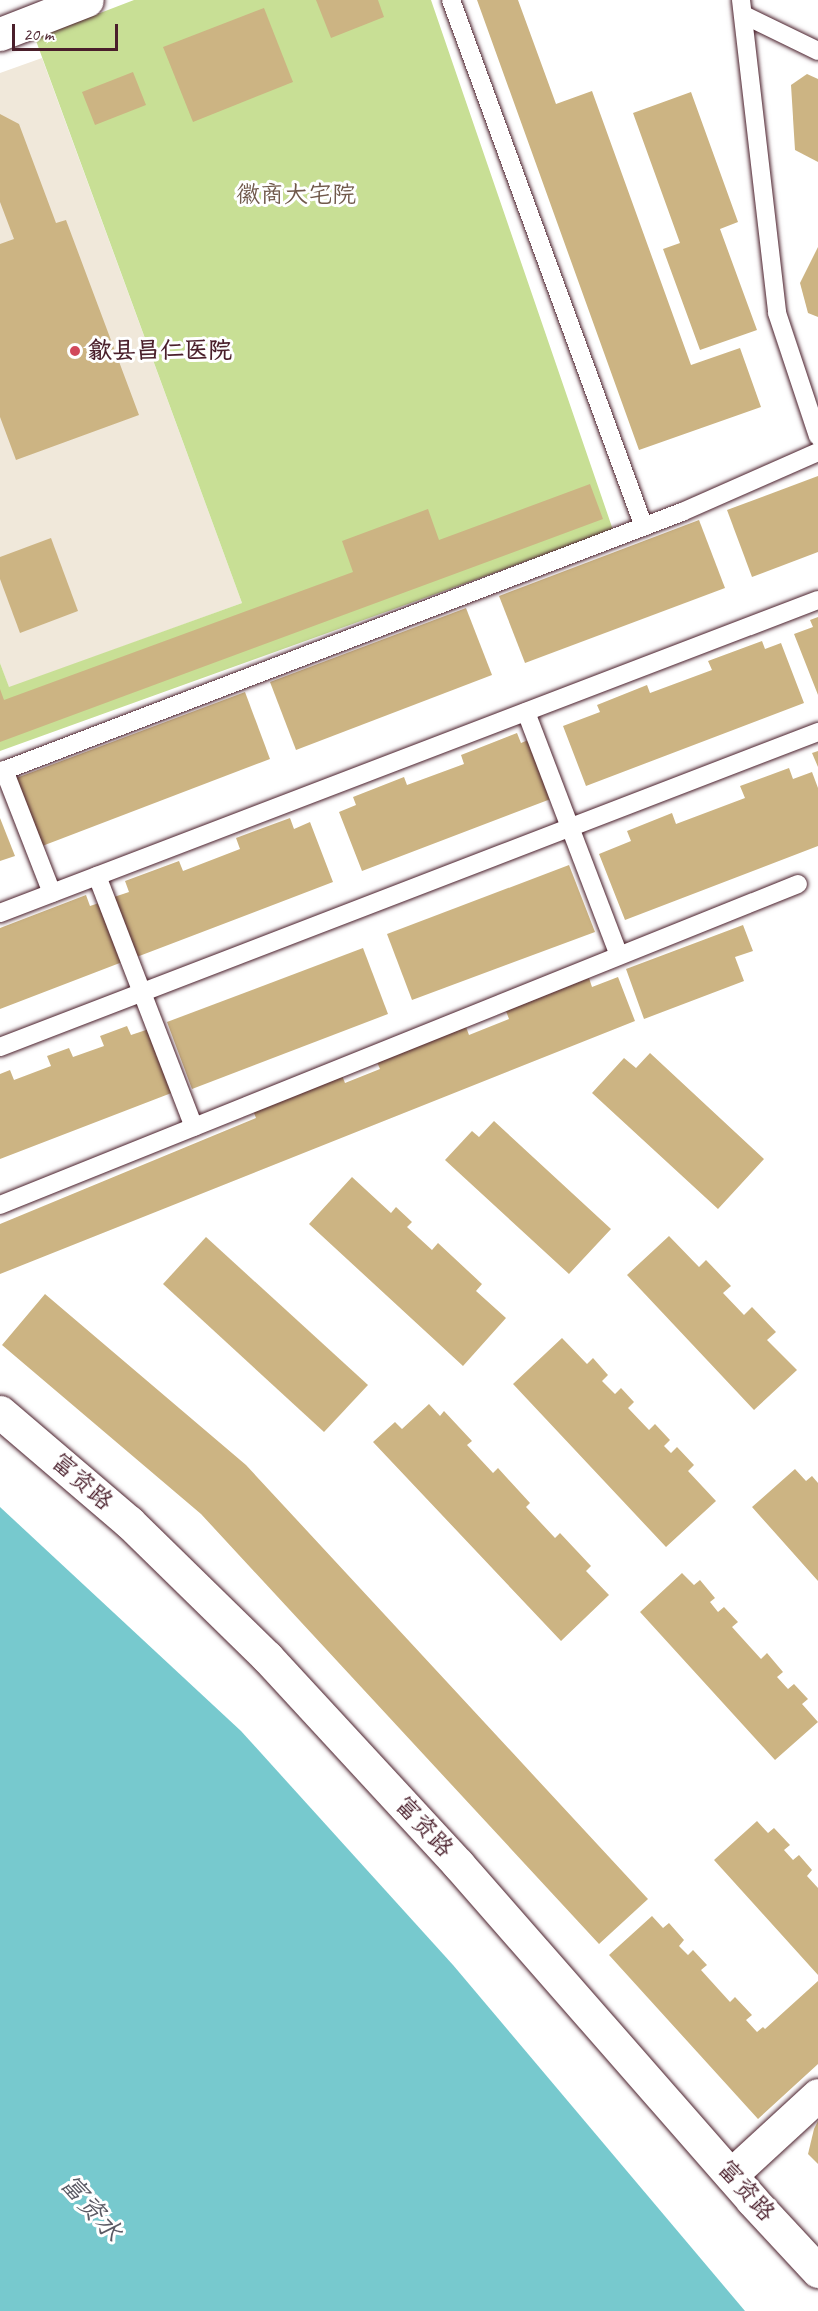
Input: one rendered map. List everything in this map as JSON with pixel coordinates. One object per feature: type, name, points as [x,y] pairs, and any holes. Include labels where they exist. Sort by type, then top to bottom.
[{"type":"street","points":[[0,34],[87,0]]},
{"type":"street","name":"富资路","points":[[0,1412],[129,1522],[267,1657],[459,1864],[818,2271]]},
{"type":"street","points":[[731,2175],[818,2095]]},
{"type":"lane","points":[[452,0],[644,527]]},
{"type":"lane","points":[[742,7],[818,51]]},
{"type":"lane","points":[[742,7],[777,313],[818,436]]},
{"type":"lane","points":[[52,893],[2,771],[644,527],[818,453]]},
{"type":"lane","points":[[0,913],[818,600]]},
{"type":"lane","points":[[525,712],[620,955]]},
{"type":"lane","points":[[0,1047],[818,732]]},
{"type":"lane","points":[[97,876],[194,1127]]},
{"type":"lane","points":[[0,1205],[798,884]]},
{"type":"shaded area","name":"歙县昌仁医院","points":[[42,58],[242,603],[9,688],[0,663],[0,73]]},
{"type":"green space","name":"徽商大宅院","points":[[134,0],[431,0],[613,530],[0,751],[0,663],[9,687],[242,603],[35,38]]},
{"type":"water","name":"富资水","points":[[0,1507],[241,1731],[453,1965],[745,2311],[0,2311]]},
{"type":"building","points":[[316,0],[378,0],[384,17],[331,38]]},
{"type":"building","points":[[477,0],[518,0],[556,104],[592,91],[691,365],[740,348],[761,407],[639,450]]},
{"type":"building","points":[[264,8],[293,82],[193,122],[163,47]]},
{"type":"building","points":[[133,72],[146,105],[95,125],[82,92]]},
{"type":"building","points":[[807,74],[818,79],[818,162],[795,150],[791,85]]},
{"type":"building","points":[[691,92],[738,222],[720,229],[757,330],[700,350],[663,249],[680,243],[633,113]]},
{"type":"building","points":[[0,114],[19,124],[56,223],[66,220],[139,415],[16,460],[0,417],[0,244],[14,239],[0,202]]},
{"type":"building","points":[[818,247],[818,317],[808,313],[800,283]]},
{"type":"building","points":[[818,476],[818,552],[752,577],[727,510]]},
{"type":"building","points":[[590,484],[603,519],[0,742],[0,689],[4,700],[353,572],[342,541],[428,509],[439,540]]},
{"type":"building","points":[[699,520],[725,588],[525,663],[499,596]]},
{"type":"building","points":[[51,538],[78,611],[20,633],[0,579],[0,557]]},
{"type":"building","points":[[466,608],[492,675],[296,750],[270,682]]},
{"type":"building","points":[[818,617],[818,695],[794,634],[813,627],[810,620]]},
{"type":"building","points":[[762,641],[765,649],[781,643],[804,703],[586,786],[563,726],[600,712],[597,705],[647,685],[650,693],[712,670],[708,661]]},
{"type":"building","points":[[245,692],[270,759],[37,848],[11,780]]},
{"type":"building","points":[[517,733],[521,743],[533,738],[556,797],[362,871],[339,812],[356,805],[353,797],[404,777],[407,785],[464,764],[461,755]]},
{"type":"building","points":[[818,751],[818,767],[812,753]]},
{"type":"building","points":[[789,768],[793,779],[812,772],[818,788],[818,846],[625,920],[599,854],[631,841],[627,831],[672,813],[676,824],[745,798],[740,786]]},
{"type":"building","points":[[0,818],[15,856],[0,861]]},
{"type":"building","points":[[290,818],[294,829],[310,822],[333,882],[134,958],[111,898],[129,892],[125,881],[179,861],[183,871],[240,849],[236,838]]},
{"type":"building","points":[[569,865],[595,932],[412,1000],[387,934]]},
{"type":"building","points":[[86,895],[90,906],[102,902],[125,961],[0,1009],[0,928]]},
{"type":"building","points":[[743,925],[753,951],[735,957],[744,981],[644,1019],[626,969]]},
{"type":"building","points":[[363,948],[388,1014],[192,1089],[167,1022]]},
{"type":"building","points":[[618,977],[635,1021],[0,1274],[0,1224],[256,1118],[252,1108],[341,1073],[345,1083],[380,1069],[377,1062],[466,1027],[469,1035],[509,1019],[506,1011],[589,978],[592,987]]},
{"type":"building","points":[[127,1026],[131,1035],[149,1029],[174,1092],[0,1159],[0,1074],[10,1070],[14,1080],[51,1066],[47,1056],[69,1048],[73,1057],[104,1046],[100,1036]]},
{"type":"building","points":[[650,1053],[764,1159],[718,1209],[592,1093],[624,1058],[636,1068]]},
{"type":"building","points":[[494,1121],[611,1229],[569,1274],[445,1160],[472,1131],[479,1137]]},
{"type":"building","points":[[352,1177],[391,1213],[396,1207],[412,1222],[407,1227],[432,1250],[438,1243],[482,1284],[476,1291],[506,1318],[463,1366],[309,1224]]},
{"type":"building","points":[[669,1236],[699,1267],[706,1260],[731,1286],[723,1293],[744,1315],[752,1307],[776,1332],[767,1340],[797,1370],[754,1410],[627,1275]]},
{"type":"building","points":[[206,1237],[368,1385],[324,1432],[163,1284]]},
{"type":"building","points":[[45,1294],[246,1465],[648,1899],[599,1944],[201,1514],[2,1345]]},
{"type":"building","points":[[562,1338],[587,1364],[593,1358],[608,1375],[602,1381],[615,1394],[621,1388],[634,1402],[628,1408],[649,1430],[655,1424],[670,1440],[664,1446],[671,1453],[677,1447],[694,1465],[688,1471],[716,1501],[666,1547],[513,1384]]},
{"type":"building","points":[[429,1404],[440,1416],[444,1411],[472,1441],[467,1445],[493,1473],[498,1468],[530,1503],[526,1507],[555,1538],[560,1533],[591,1566],[586,1571],[609,1595],[561,1641],[373,1442],[395,1422],[402,1429]]},
{"type":"building","points":[[795,1469],[806,1481],[812,1476],[818,1483],[818,1581],[752,1507]]},
{"type":"building","points":[[682,1573],[694,1585],[700,1580],[715,1598],[710,1602],[718,1612],[724,1607],[738,1622],[732,1627],[761,1659],[767,1653],[783,1672],[777,1677],[788,1689],[794,1684],[808,1699],[802,1704],[818,1722],[775,1760],[640,1612]]},
{"type":"building","points":[[757,1821],[768,1833],[774,1828],[790,1845],[784,1850],[793,1860],[799,1855],[812,1870],[807,1876],[818,1888],[818,1975],[714,1860]]},
{"type":"building","points":[[652,1916],[663,1928],[669,1923],[684,1940],[679,1946],[688,1955],[693,1950],[707,1965],[701,1970],[730,2002],[735,1997],[752,2015],[746,2020],[757,2032],[763,2027],[765,2029],[818,1981],[818,2064],[758,2119],[609,1955]]},
{"type":"building","points":[[818,2121],[818,2164],[808,2154]]},
{"type":"place","name":"歙县昌仁医院","points":[[75,351]]}]
